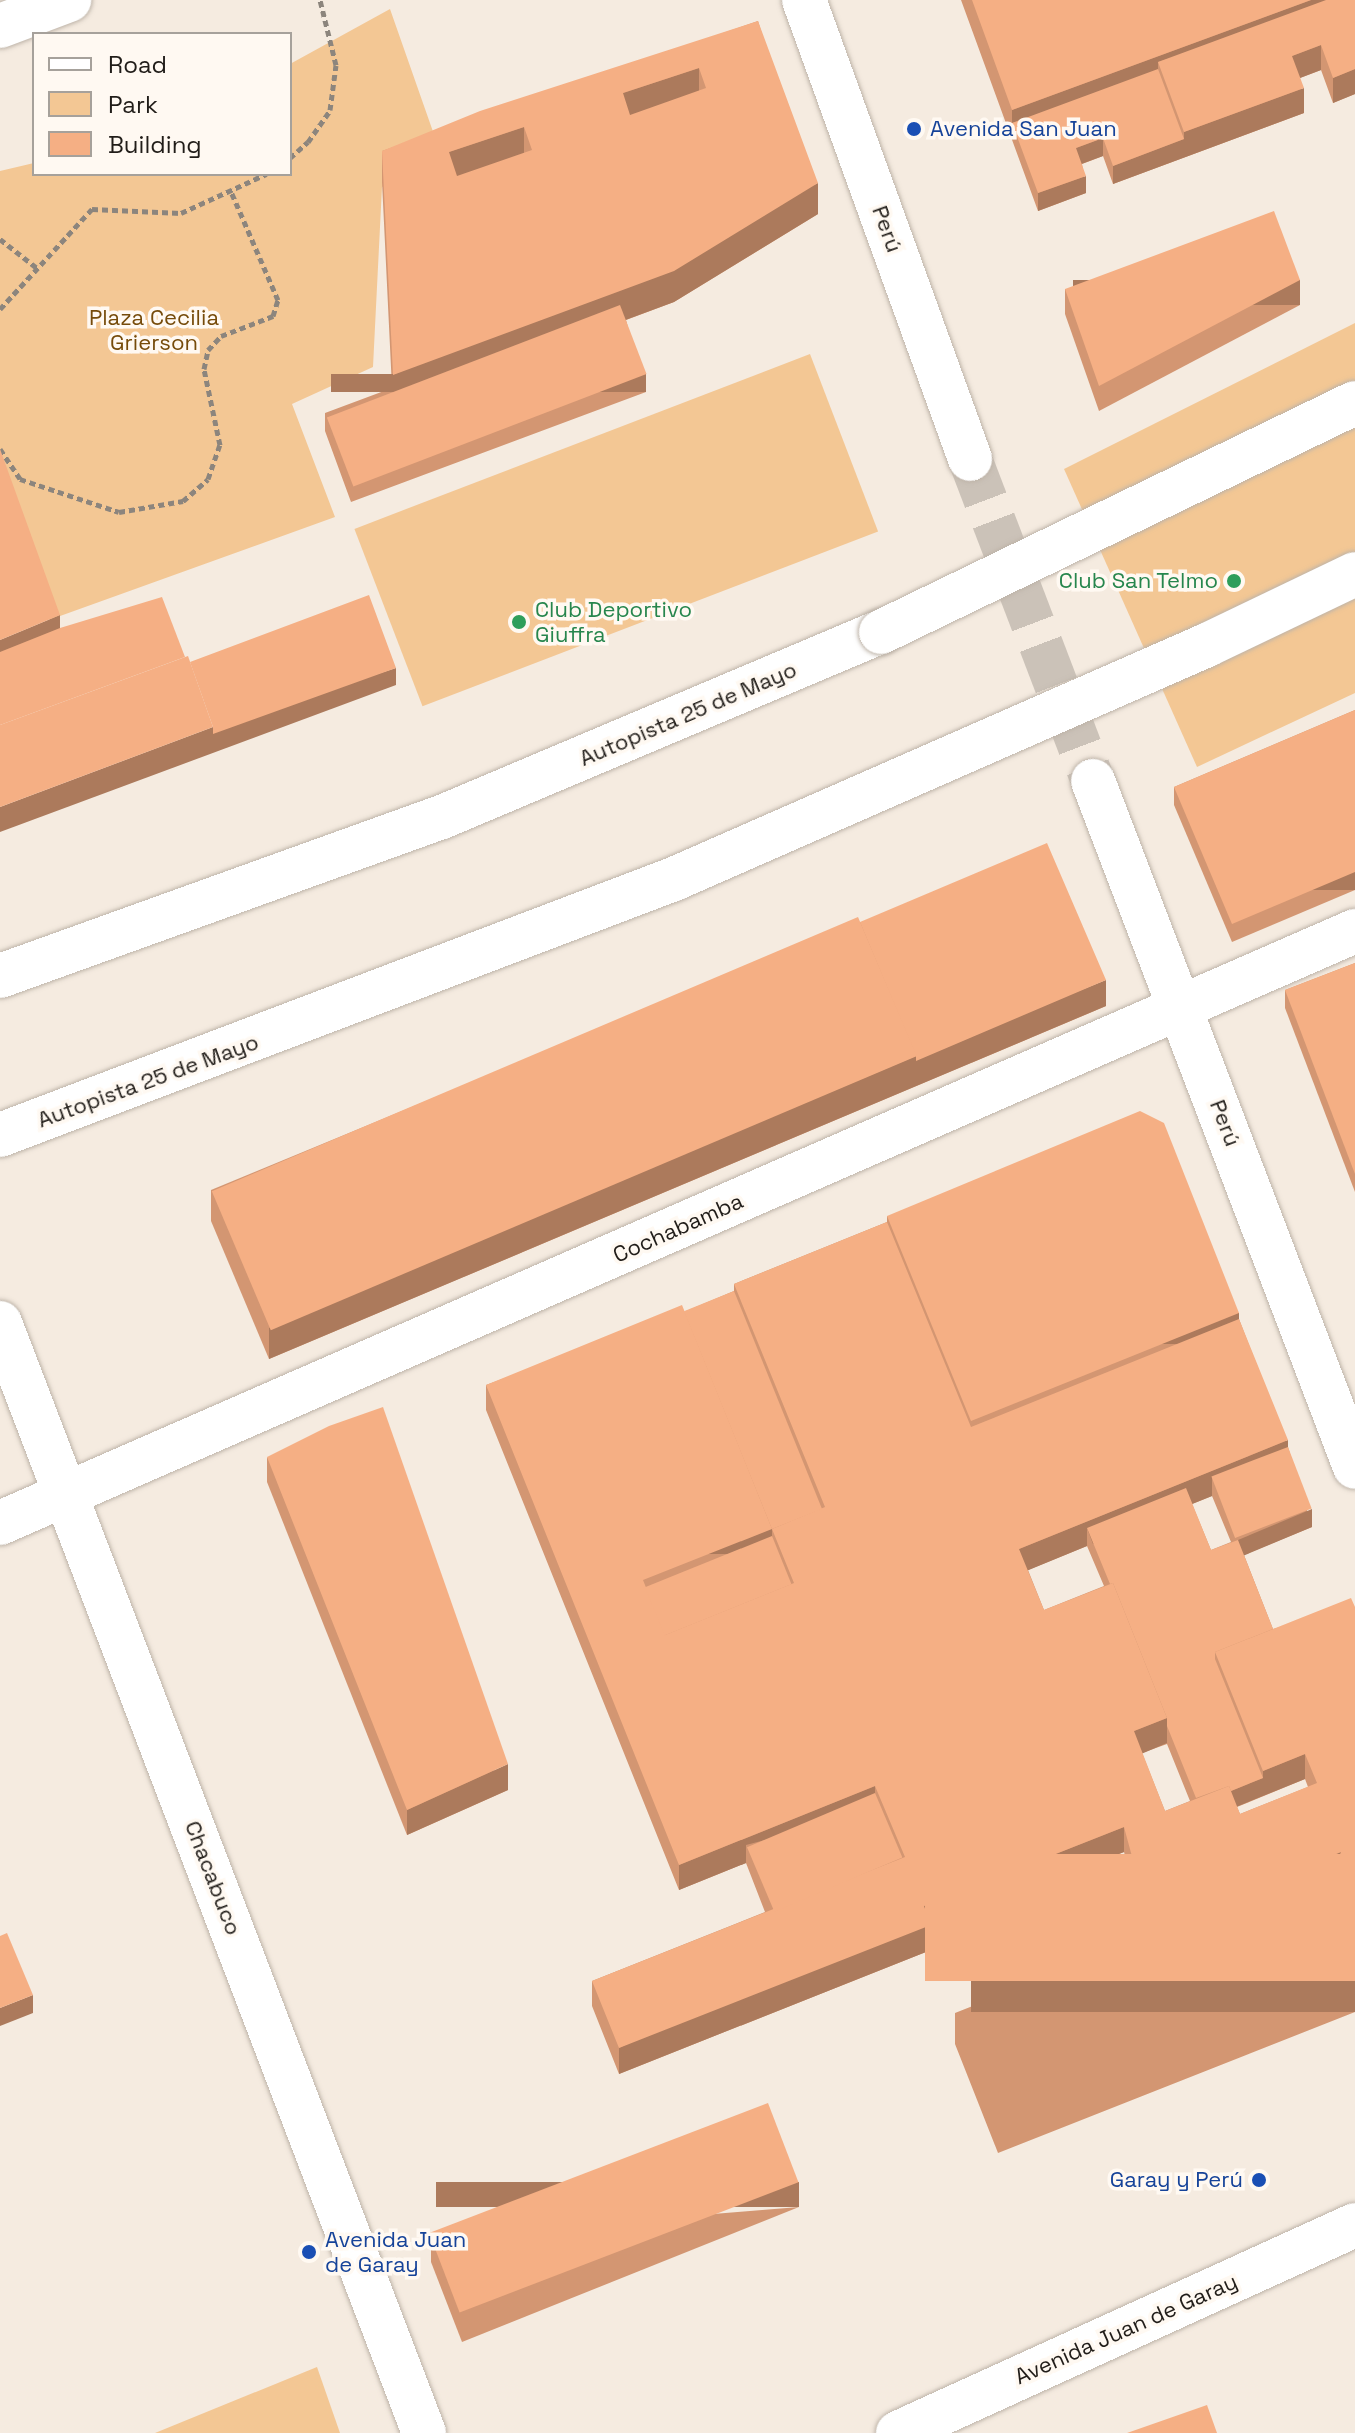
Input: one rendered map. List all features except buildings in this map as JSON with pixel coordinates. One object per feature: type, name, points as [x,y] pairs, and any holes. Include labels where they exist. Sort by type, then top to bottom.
[{"type":"main road","points":[[0,26],[69,0]]},
{"type":"main road","name":"Perú","points":[[804,0],[970,459]]},
{"type":"main road","name":"Autopista 25 de Mayo","points":[[0,976],[442,817],[852,645],[1355,403]]},
{"type":"main road","name":"Autopista 25 de Mayo","points":[[0,1135],[674,879],[1207,645],[1355,574]]},
{"type":"main road","name":"Perú","points":[[1093,781],[1355,1467]]},
{"type":"main road","name":"Cochabamba","points":[[0,1523],[1355,931]]},
{"type":"main road","name":"Chacabuco","points":[[0,1323],[424,2433]]},
{"type":"main road","name":"Avenida Juan de Garay","points":[[898,2433],[1355,2225]]},
{"type":"path","points":[[292,156],[308,142],[330,110],[336,65],[320,0]]},
{"type":"path","points":[[0,309],[92,209],[181,213],[261,176]]},
{"type":"path","points":[[0,449],[20,479],[119,512],[183,501],[208,479],[220,445],[204,369],[208,350],[221,336],[273,316],[278,300],[230,189]]},
{"type":"path","points":[[0,239],[37,268]]},
{"type":"green space","name":"Plaza Cecilia Grierson","points":[[390,9],[444,163],[382,187],[373,367],[292,404],[335,517],[49,620],[0,483],[0,171],[32,163],[32,176],[292,176],[292,63]]},
{"type":"green space","name":"Club San Telmo","points":[[1355,323],[1355,693],[1197,767],[1064,469]]},
{"type":"green space","name":"Club Deportivo Giuffra","points":[[810,354],[878,531],[423,706],[354,529]]},
{"type":"green space","points":[[317,2367],[340,2433],[155,2433]]},
{"type":"tunnel","points":[[970,459],[1093,781]]},
{"type":"place","name":"Avenida San Juan","points":[[914,129]]},
{"type":"place","name":"Club San Telmo","points":[[1234,581]]},
{"type":"place","name":"Club Deportivo Giuffra","points":[[519,622]]},
{"type":"place","name":"Garay y Perú","points":[[1259,2180]]},
{"type":"place","name":"Avenida Juan de Garay","points":[[309,2252]]}]
